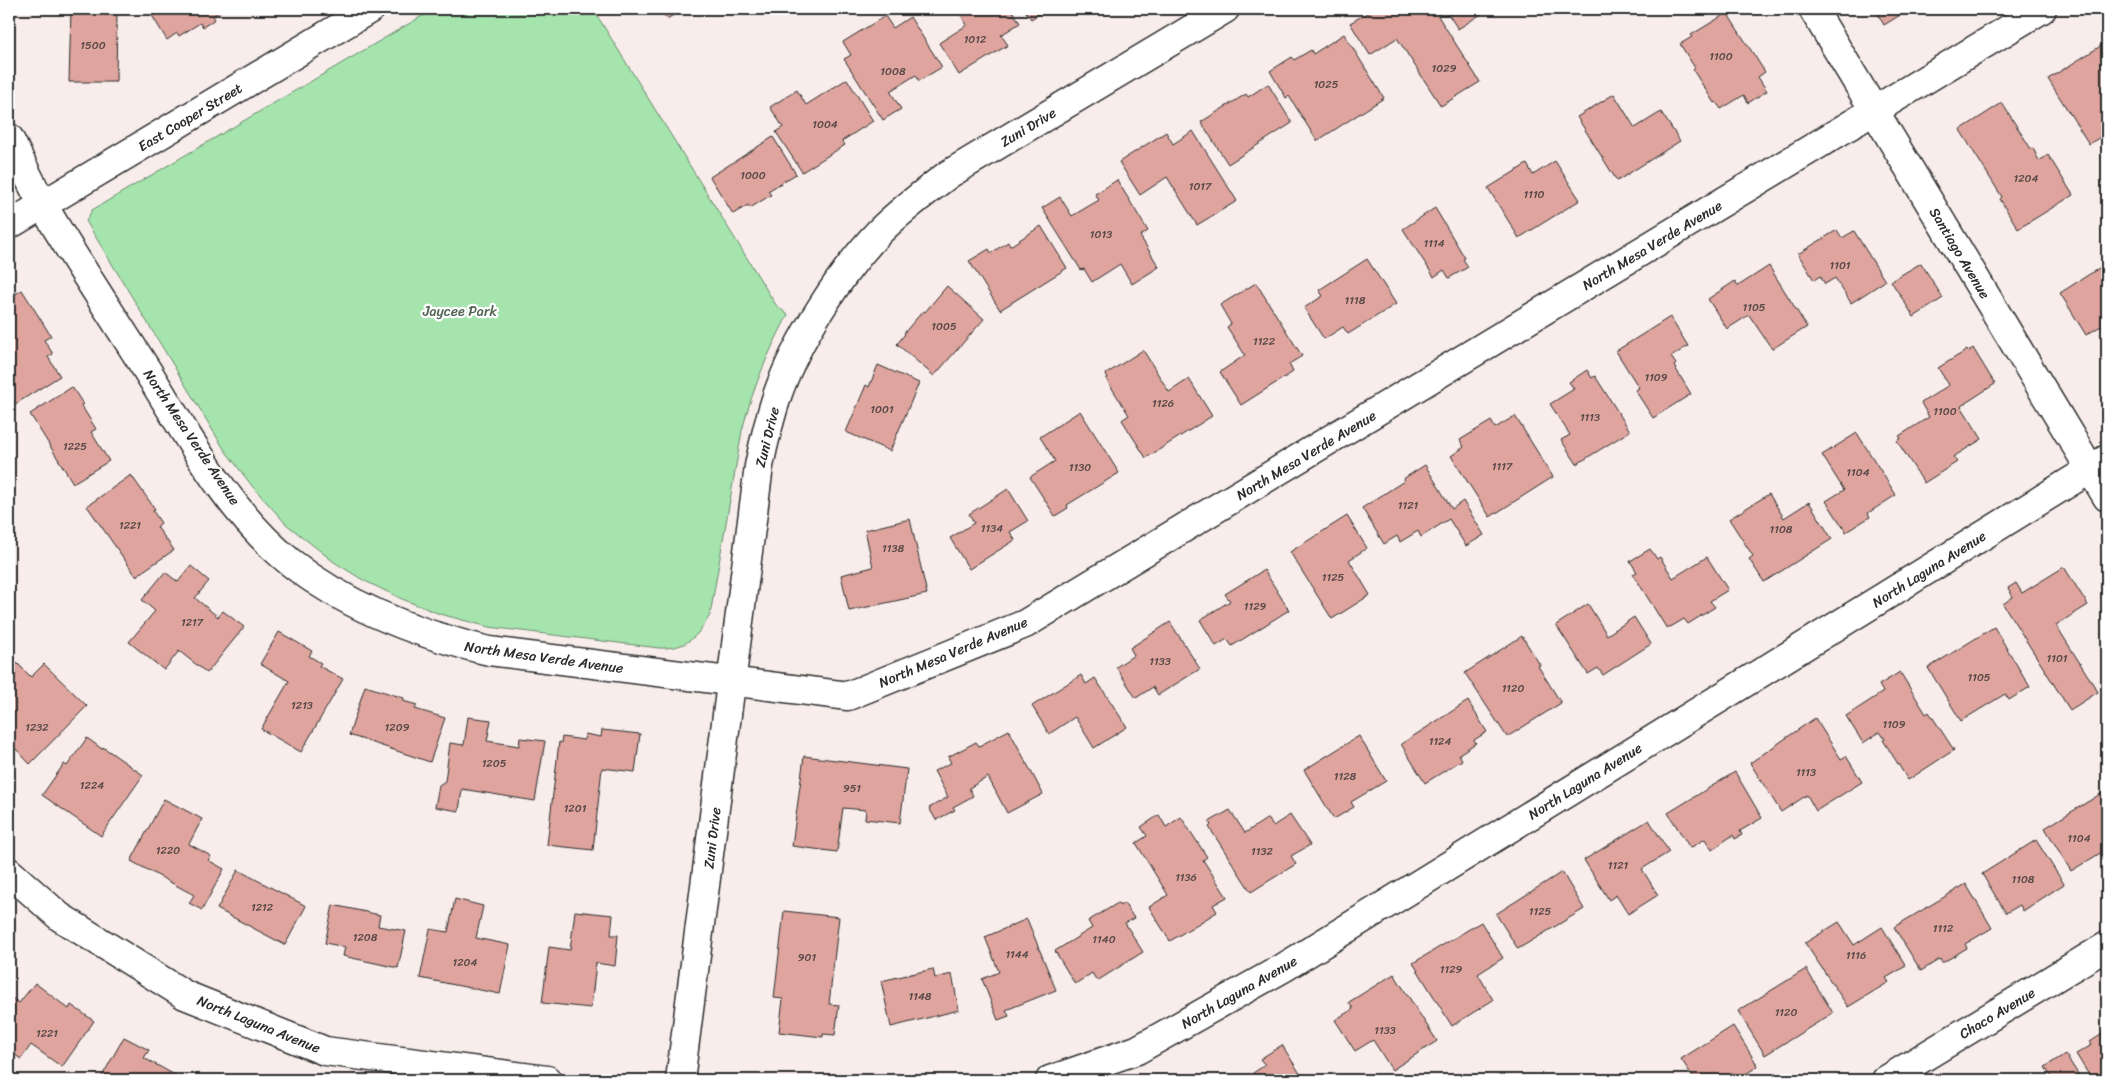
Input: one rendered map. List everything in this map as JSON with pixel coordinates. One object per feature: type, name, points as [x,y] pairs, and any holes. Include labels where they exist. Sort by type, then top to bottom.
[{"type":"street","name":"East Cooper Street","points":[[9,224],[370,9]]},
{"type":"street","name":"Zuni Drive","points":[[680,1080],[759,466],[767,427],[779,391],[811,326],[850,268],[878,232],[914,200],[949,174],[1225,9]]},
{"type":"street","name":"Santiago Avenue","points":[[1813,9],[1875,111],[2099,464],[2107,497]]},
{"type":"street","name":"North Mesa Verde Avenue","points":[[9,138],[43,204],[214,476],[249,521],[290,561],[311,576],[380,616],[457,644],[489,651],[848,696],[1025,624],[2042,9]]},
{"type":"street","name":"North Laguna Avenue","points":[[1050,1080],[1137,1050],[1283,968],[2099,464]]},
{"type":"street","name":"North Laguna Avenue","points":[[9,872],[60,917],[185,995],[325,1051],[547,1080]]},
{"type":"street","name":"Chaco Avenue","points":[[1886,1080],[2107,946]]},
{"type":"green space","name":"Jaycee Park","points":[[434,9],[593,9],[776,305],[788,315],[761,372],[742,431],[710,615],[695,636],[684,644],[659,648],[489,627],[440,614],[402,599],[363,580],[334,562],[286,524],[252,486],[224,449],[86,221],[92,210]]},
{"type":"building","points":[[71,9],[117,9],[116,82],[69,82]]},
{"type":"building","points":[[148,9],[224,9],[213,16],[215,19],[203,27],[200,23],[179,36],[177,33],[167,40]]},
{"type":"building","points":[[660,9],[683,9],[667,19]]},
{"type":"building","points":[[957,9],[1011,9],[1020,23],[1001,35],[1008,45],[959,75],[939,43],[967,25]]},
{"type":"building","points":[[1024,9],[1047,9],[1031,19]]},
{"type":"building","points":[[1374,9],[1436,9],[1440,15],[1438,16],[1480,82],[1441,106],[1397,38],[1370,55],[1350,23]]},
{"type":"building","points":[[1445,9],[1489,9],[1458,29]]},
{"type":"building","points":[[1875,9],[1910,9],[1884,25]]},
{"type":"building","points":[[1727,13],[1765,72],[1758,77],[1767,91],[1748,103],[1744,95],[1721,109],[1716,102],[1714,103],[1693,70],[1695,68],[1680,44]]},
{"type":"building","points":[[885,16],[893,28],[910,17],[942,67],[919,81],[916,75],[890,91],[901,109],[883,120],[844,59],[851,55],[843,42]]},
{"type":"building","points":[[1344,34],[1384,98],[1317,141],[1289,96],[1286,98],[1270,71],[1292,57],[1294,60],[1311,50],[1313,54]]},
{"type":"building","points":[[2107,42],[2107,133],[2089,144],[2048,79]]},
{"type":"building","points":[[847,79],[873,121],[842,141],[845,145],[802,172],[776,132],[783,127],[770,107],[797,90],[806,105]]},
{"type":"building","points":[[1268,84],[1292,123],[1228,164],[1201,122],[1246,94],[1248,97]]},
{"type":"building","points":[[1614,94],[1635,128],[1661,112],[1680,141],[1617,181],[1577,117]]},
{"type":"building","points":[[2002,103],[2031,149],[2033,148],[2039,161],[2048,155],[2073,195],[2018,229],[2000,199],[2002,197],[1960,130]]},
{"type":"building","points":[[1193,131],[1237,201],[1197,225],[1167,177],[1140,195],[1119,162],[1166,132],[1173,144]]},
{"type":"building","points":[[773,137],[796,174],[768,191],[771,195],[750,208],[748,205],[733,214],[710,177]]},
{"type":"building","points":[[1555,161],[1580,200],[1519,238],[1488,188],[1527,164],[1533,175]]},
{"type":"building","points":[[1117,180],[1148,231],[1140,236],[1159,267],[1132,284],[1120,264],[1092,282],[1084,269],[1081,270],[1042,208],[1060,197],[1072,216],[1099,200],[1095,194]]},
{"type":"building","points":[[1435,208],[1465,258],[1463,259],[1468,267],[1449,278],[1444,270],[1434,277],[1403,229]]},
{"type":"building","points":[[1041,226],[1067,268],[1000,310],[969,261],[989,249],[991,253],[1008,242],[1010,246]]},
{"type":"building","points":[[1837,230],[1842,238],[1854,231],[1885,281],[1851,303],[1835,278],[1825,284],[1820,276],[1814,280],[1798,254]]},
{"type":"building","points":[[1367,259],[1396,304],[1348,334],[1343,327],[1324,339],[1304,308],[1323,296],[1319,290]]},
{"type":"building","points":[[1921,263],[1943,298],[1914,317],[1891,281]]},
{"type":"building","points":[[2107,263],[2107,336],[2101,326],[2086,335],[2060,293]]},
{"type":"building","points":[[1769,266],[1807,327],[1772,349],[1749,315],[1727,329],[1708,299],[1735,281],[1738,286]]},
{"type":"building","points":[[1256,283],[1302,356],[1289,364],[1293,372],[1241,405],[1220,372],[1245,355],[1227,327],[1231,324],[1220,305]]},
{"type":"building","points":[[947,286],[984,319],[934,376],[897,344],[904,333]]},
{"type":"building","points":[[22,290],[51,336],[44,340],[53,354],[48,357],[60,376],[9,408],[9,298]]},
{"type":"building","points":[[1670,317],[1688,346],[1671,357],[1676,364],[1674,366],[1691,394],[1653,418],[1635,390],[1639,388],[1616,351]]},
{"type":"building","points":[[1973,348],[1995,384],[1961,406],[1982,439],[1953,457],[1957,462],[1924,483],[1897,441],[1901,438],[1899,436],[1929,417],[1921,403],[1949,385],[1938,368]]},
{"type":"building","points":[[1143,350],[1169,392],[1189,379],[1212,416],[1146,458],[1122,420],[1129,415],[1106,379],[1108,378],[1106,374]]},
{"type":"building","points":[[878,365],[919,383],[890,451],[846,432],[866,385],[869,387]]},
{"type":"building","points":[[1587,370],[1592,378],[1595,376],[1630,431],[1577,464],[1561,440],[1570,435],[1550,404],[1574,389],[1569,382]]},
{"type":"building","points":[[72,387],[96,429],[91,432],[109,461],[73,483],[30,414]]},
{"type":"building","points":[[1080,411],[1119,473],[1067,505],[1068,508],[1055,516],[1030,477],[1055,461],[1040,437]]},
{"type":"building","points":[[1515,416],[1553,477],[1490,517],[1451,456],[1464,447],[1460,440],[1491,421],[1495,428]]},
{"type":"building","points":[[1857,433],[1896,495],[1868,513],[1870,517],[1846,532],[1826,501],[1844,490],[1822,455]]},
{"type":"building","points":[[1425,465],[1452,509],[1463,501],[1484,535],[1466,546],[1449,519],[1421,537],[1418,531],[1400,542],[1397,536],[1384,544],[1362,508]]},
{"type":"building","points":[[131,475],[155,509],[153,511],[161,523],[157,527],[174,550],[136,576],[87,506]]},
{"type":"building","points":[[1008,489],[1028,521],[1010,532],[1015,540],[969,569],[950,538],[974,523],[969,514]]},
{"type":"building","points":[[1769,494],[1784,518],[1809,502],[1832,539],[1764,582],[1749,559],[1753,556],[1729,519]]},
{"type":"building","points":[[1347,516],[1367,548],[1349,560],[1370,595],[1332,619],[1290,552]]},
{"type":"building","points":[[910,519],[927,594],[849,611],[841,575],[873,567],[865,530]]},
{"type":"building","points":[[1650,549],[1657,559],[1660,557],[1673,578],[1707,557],[1728,590],[1710,601],[1715,607],[1688,624],[1684,619],[1667,629],[1633,574],[1637,572],[1630,561]]},
{"type":"building","points":[[191,566],[209,581],[195,598],[218,617],[223,611],[244,627],[207,673],[179,651],[164,670],[129,642],[155,611],[142,600],[165,572],[178,582]]},
{"type":"building","points":[[2064,567],[2088,605],[2056,625],[2098,692],[2070,710],[2003,604],[2013,597],[2008,588],[2016,583],[2022,593]]},
{"type":"building","points":[[1264,570],[1289,610],[1232,646],[1227,639],[1216,646],[1200,620],[1230,601],[1225,594]]},
{"type":"building","points":[[1588,604],[1607,635],[1634,617],[1651,644],[1603,675],[1598,668],[1588,674],[1556,625]]},
{"type":"building","points":[[1170,622],[1200,669],[1158,695],[1153,687],[1136,698],[1116,667],[1134,655],[1130,648]]},
{"type":"building","points":[[1994,627],[2030,687],[2009,700],[2005,694],[1961,721],[1928,668]]},
{"type":"building","points":[[279,632],[312,651],[309,656],[321,663],[319,666],[343,679],[301,752],[261,729],[289,681],[260,664]]},
{"type":"building","points":[[1522,636],[1561,703],[1507,737],[1465,673]]},
{"type":"building","points":[[17,663],[31,677],[44,664],[87,706],[30,764],[16,749],[12,752],[9,749],[9,672]]},
{"type":"building","points":[[1900,672],[1926,714],[1929,712],[1954,750],[1908,780],[1880,732],[1863,743],[1846,716],[1883,692],[1879,685]]},
{"type":"building","points":[[1081,675],[1086,684],[1095,678],[1127,727],[1094,748],[1075,717],[1049,734],[1032,706]]},
{"type":"building","points":[[365,686],[404,698],[403,701],[417,705],[415,709],[445,718],[430,762],[349,735]]},
{"type":"building","points":[[1468,701],[1487,732],[1474,740],[1476,743],[1459,754],[1462,760],[1425,783],[1401,744]]},
{"type":"building","points":[[468,717],[491,720],[487,741],[519,746],[520,738],[545,741],[535,801],[462,789],[459,811],[435,807],[439,785],[445,781],[450,743],[464,745]]},
{"type":"building","points":[[1815,718],[1841,759],[1846,756],[1862,782],[1816,811],[1807,795],[1781,812],[1750,763]]},
{"type":"building","points":[[602,730],[640,734],[635,772],[602,768],[593,850],[547,845],[559,742],[561,743],[562,737],[584,740],[585,734],[601,737]]},
{"type":"building","points":[[1009,730],[1043,794],[1007,813],[988,777],[969,788],[973,796],[953,807],[955,810],[936,820],[929,808],[948,797],[934,771],[951,763],[948,757],[976,742],[979,746]]},
{"type":"building","points":[[1359,736],[1386,781],[1351,802],[1354,807],[1334,819],[1304,770]]},
{"type":"building","points":[[87,738],[143,775],[101,836],[42,795],[64,764],[67,766]]},
{"type":"building","points":[[804,756],[907,769],[900,823],[865,819],[866,810],[843,808],[837,852],[792,846]]},
{"type":"building","points":[[1735,772],[1762,818],[1740,831],[1742,835],[1735,839],[1733,835],[1712,850],[1705,839],[1690,848],[1668,813]]},
{"type":"building","points":[[2107,790],[2107,849],[2071,871],[2045,828]]},
{"type":"building","points":[[164,799],[202,819],[189,844],[211,856],[208,860],[224,869],[202,910],[189,903],[194,895],[131,861]]},
{"type":"building","points":[[1230,810],[1245,833],[1268,818],[1273,826],[1290,815],[1310,845],[1291,856],[1296,864],[1251,892],[1209,827],[1211,825],[1209,822]]},
{"type":"building","points":[[1159,815],[1166,827],[1181,817],[1207,857],[1203,860],[1227,897],[1213,905],[1217,912],[1170,941],[1149,907],[1168,895],[1136,843],[1147,836],[1141,827]]},
{"type":"building","points":[[1649,820],[1669,852],[1642,869],[1658,895],[1628,914],[1616,895],[1609,900],[1584,860]]},
{"type":"building","points":[[2036,840],[2064,884],[2023,911],[2020,905],[2006,913],[1982,874]]},
{"type":"building","points":[[238,870],[306,906],[285,945],[217,909]]},
{"type":"building","points":[[1562,872],[1584,909],[1518,949],[1496,914]]},
{"type":"building","points":[[1966,884],[1992,928],[1965,944],[1967,948],[1942,963],[1940,959],[1921,971],[1894,927]]},
{"type":"building","points":[[455,899],[483,906],[476,938],[510,945],[500,994],[420,978],[430,929],[448,932]]},
{"type":"building","points":[[1118,903],[1120,906],[1124,903],[1134,918],[1125,923],[1143,952],[1097,981],[1092,973],[1075,984],[1055,951],[1092,928],[1088,921]]},
{"type":"building","points":[[333,905],[380,915],[378,926],[406,931],[398,968],[343,956],[345,947],[325,943]]},
{"type":"building","points":[[575,911],[613,915],[611,935],[618,935],[615,966],[596,963],[591,1008],[542,1003],[549,947],[570,950]]},
{"type":"building","points":[[784,911],[839,917],[829,1004],[839,1005],[835,1035],[823,1034],[823,1037],[779,1032],[783,999],[774,998]]},
{"type":"building","points":[[1027,919],[1056,990],[1006,1010],[1009,1016],[998,1020],[982,979],[999,972],[985,937]]},
{"type":"building","points":[[1481,922],[1503,958],[1478,974],[1493,1000],[1452,1026],[1413,963]]},
{"type":"building","points":[[1839,922],[1854,945],[1882,927],[1906,966],[1886,978],[1889,982],[1848,1007],[1805,943]]},
{"type":"building","points":[[933,969],[935,978],[952,974],[959,1010],[891,1027],[881,981]]},
{"type":"building","points":[[1806,969],[1833,1013],[1765,1055],[1738,1011]]},
{"type":"building","points":[[1394,974],[1437,1041],[1392,1070],[1373,1040],[1355,1051],[1335,1020],[1353,1009],[1349,1002]]},
{"type":"building","points":[[35,983],[69,1009],[71,1005],[94,1021],[62,1067],[31,1045],[21,1059],[9,1051],[9,1002],[12,998],[19,1003]]},
{"type":"building","points":[[1733,1026],[1758,1066],[1737,1080],[1695,1080],[1681,1059]]},
{"type":"building","points":[[2107,1031],[2107,1080],[2092,1080],[2076,1054],[2092,1045],[2090,1042]]},
{"type":"building","points":[[124,1037],[149,1050],[144,1058],[184,1080],[104,1080],[101,1078]]},
{"type":"building","points":[[1282,1045],[1304,1080],[1257,1080],[1253,1073],[1265,1065],[1260,1059]]},
{"type":"building","points":[[2065,1054],[2082,1080],[2053,1080],[2045,1067]]}]
